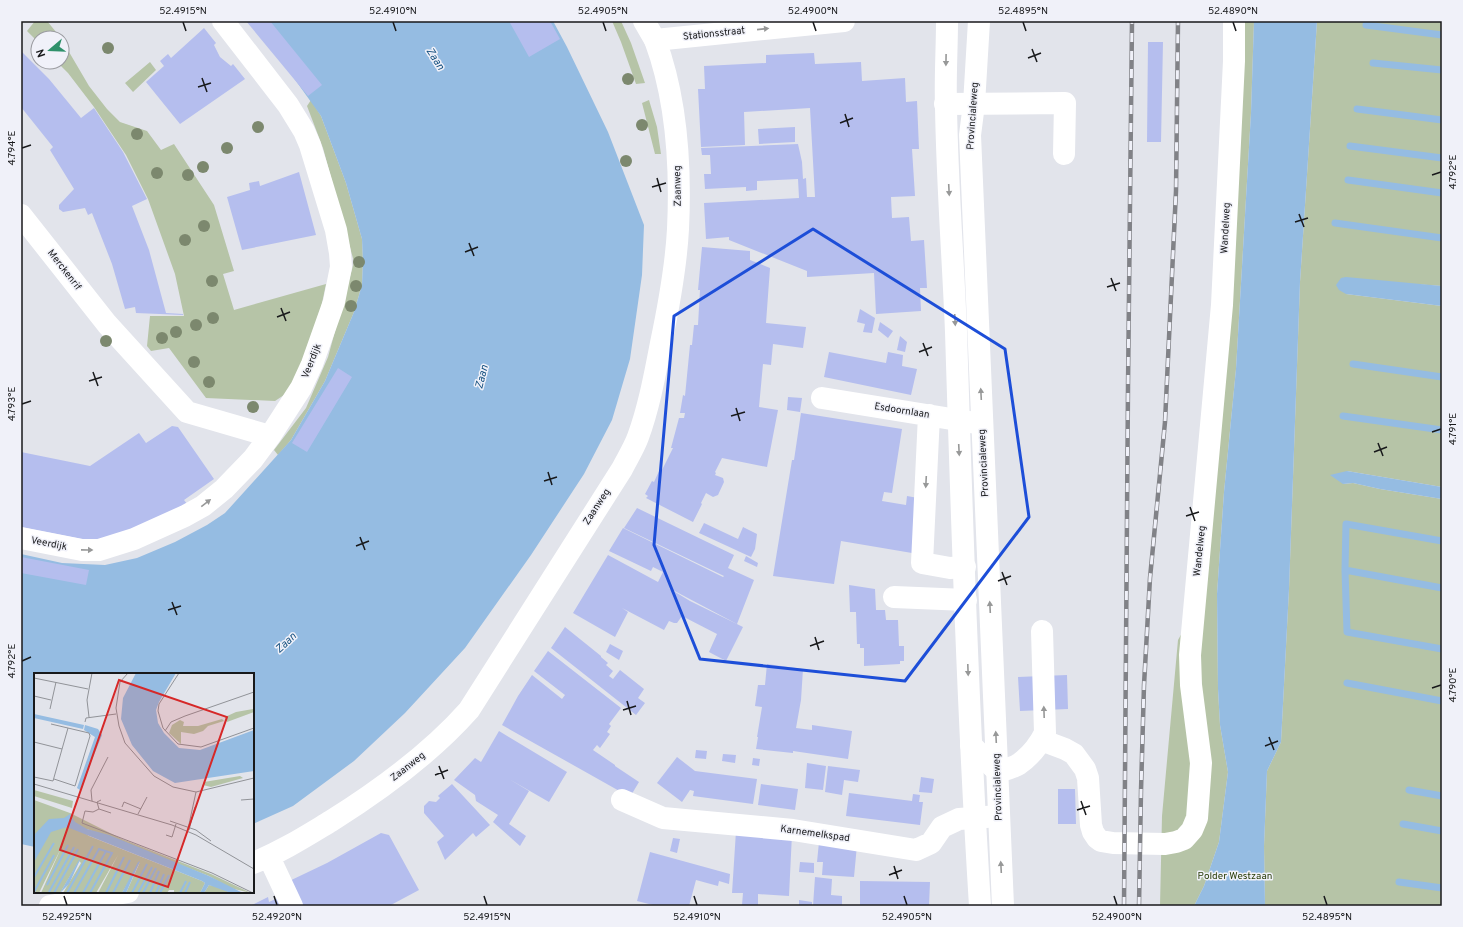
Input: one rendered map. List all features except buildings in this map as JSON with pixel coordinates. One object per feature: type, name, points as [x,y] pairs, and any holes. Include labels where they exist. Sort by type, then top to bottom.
[{"type":"street","name":"Veerdijk","points":[[21,538],[82,550],[99,550],[148,534],[203,506],[241,472],[270,436],[301,388],[319,345],[334,302],[341,267],[336,230],[310,145],[297,118],[223,21]]},
{"type":"street","name":"Stationsstraat","points":[[650,26],[844,21]]},
{"type":"street","points":[[947,21],[946,104],[974,818],[980,906]]},
{"type":"street","name":"Provincialeweg","points":[[979,21],[983,104],[970,135],[1003,906]]},
{"type":"street","name":"Wandelweg","points":[[1041,740],[1074,754],[1085,770],[1088,778],[1093,832],[1101,841],[1112,843],[1165,844],[1184,839],[1192,830],[1197,818],[1201,763],[1191,685],[1190,655],[1222,305],[1234,69],[1234,21]]},
{"type":"street","name":"Zaanweg","points":[[261,860],[294,844],[356,805],[396,777],[440,740],[469,710],[622,469],[638,438],[655,372],[670,298],[678,230],[678,180],[675,129],[668,87],[660,54],[650,26]]},
{"type":"street","points":[[946,104],[983,104],[1002,114],[1065,115],[1064,154]]},
{"type":"street","name":"Merckenrif","points":[[21,215],[107,324],[187,412],[270,436]]},
{"type":"street","name":"Esdoornlaan","points":[[822,398],[982,424]]},
{"type":"street","points":[[929,415],[922,563],[950,568],[965,567]]},
{"type":"street","points":[[894,597],[966,600]]},
{"type":"street","points":[[971,745],[998,772],[1018,765],[1041,740],[1045,733],[1042,631]]},
{"type":"street","name":"Karnemelkspad","points":[[622,800],[663,818],[793,830],[916,850],[931,843],[942,827],[959,819],[999,816]]},
{"type":"street","points":[[261,860],[292,906]]},
{"type":"street","points":[[50,906],[122,893]]},
{"type":"highlighted area","points":[[813,229],[1005,349],[1029,517],[905,681],[700,659],[654,545],[674,316]]},
{"type":"green space","points":[[35,21],[47,21],[54,30],[30,30],[30,34],[27,31]]},
{"type":"green space","points":[[612,21],[621,21],[631,43],[645,83],[636,84]]},
{"type":"green space","points":[[1242,21],[1254,21],[1251,113],[1236,369],[1224,492],[1217,594],[1220,725],[1228,772],[1219,842],[1204,886],[1194,906],[1160,906],[1162,816],[1178,640],[1202,597]]},
{"type":"green space","points":[[1317,21],[1442,21],[1442,286],[1414,284],[1346,294],[1442,306],[1442,487],[1347,471],[1343,484],[1353,483],[1442,499],[1442,906],[1265,906],[1264,846],[1267,771],[1281,742],[1289,589],[1300,282]]},
{"type":"green space","points":[[70,54],[89,86],[107,109],[120,122],[147,131],[161,150],[174,144],[214,205],[234,271],[223,274],[234,310],[326,284],[315,337],[291,396],[284,395],[275,401],[206,398],[169,348],[151,351],[147,346],[150,316],[184,316],[175,274],[148,199],[126,155],[94,107],[65,70],[70,70]]},
{"type":"green space","points":[[150,62],[156,70],[133,92],[125,83]]},
{"type":"green space","points":[[311,100],[321,116],[346,183],[362,239],[362,285],[354,312],[325,381],[291,440],[278,455],[274,450],[306,408],[328,357],[354,262],[323,148],[307,106]]},
{"type":"green space","points":[[649,100],[657,127],[661,154],[655,154],[642,103]]},
{"type":"water","name":"Zaan","points":[[248,21],[553,21],[608,132],[644,225],[642,275],[630,359],[612,420],[584,474],[531,555],[465,648],[405,713],[354,761],[293,806],[254,824],[254,673],[34,673],[34,847],[21,844],[21,554],[62,563],[105,565],[137,558],[175,542],[207,525],[225,513],[291,440],[325,381],[354,312],[362,285],[362,239],[346,183],[321,116],[286,67]]},
{"type":"water","points":[[1254,21],[1317,21],[1300,282],[1289,589],[1281,742],[1267,771],[1264,846],[1265,906],[1194,906],[1204,886],[1219,842],[1228,772],[1220,725],[1217,594],[1224,492],[1236,369],[1251,113]]},
{"type":"water","points":[[1346,277],[1442,286],[1442,306],[1346,294],[1339,290],[1336,285],[1341,278]]},
{"type":"water","points":[[1347,471],[1442,487],[1442,499],[1353,483],[1343,484],[1330,475]]},
{"type":"waterway","points":[[1366,25],[1442,35]]},
{"type":"waterway","points":[[1373,63],[1442,70]]},
{"type":"waterway","points":[[1357,109],[1442,120]]},
{"type":"waterway","points":[[1350,146],[1442,158]]},
{"type":"waterway","points":[[1348,180],[1442,193]]},
{"type":"waterway","points":[[1335,223],[1442,238]]},
{"type":"waterway","points":[[1353,364],[1442,377]]},
{"type":"waterway","points":[[1343,416],[1442,430]]},
{"type":"waterway","points":[[1442,541],[1346,524],[1345,570],[1347,632],[1442,649]]},
{"type":"waterway","points":[[1345,570],[1442,588]]},
{"type":"waterway","points":[[1347,683],[1442,701]]},
{"type":"waterway","points":[[1409,790],[1442,796]]},
{"type":"waterway","points":[[1403,824],[1442,831]]},
{"type":"waterway","points":[[1399,882],[1442,888]]},
{"type":"railway","points":[[1124,906],[1132,21]]},
{"type":"railway","points":[[1139,906],[1144,685],[1150,578],[1165,422],[1176,191],[1178,21]]},
{"type":"park label","name":"Polder Westzaan","points":[[1235,876]]}]
